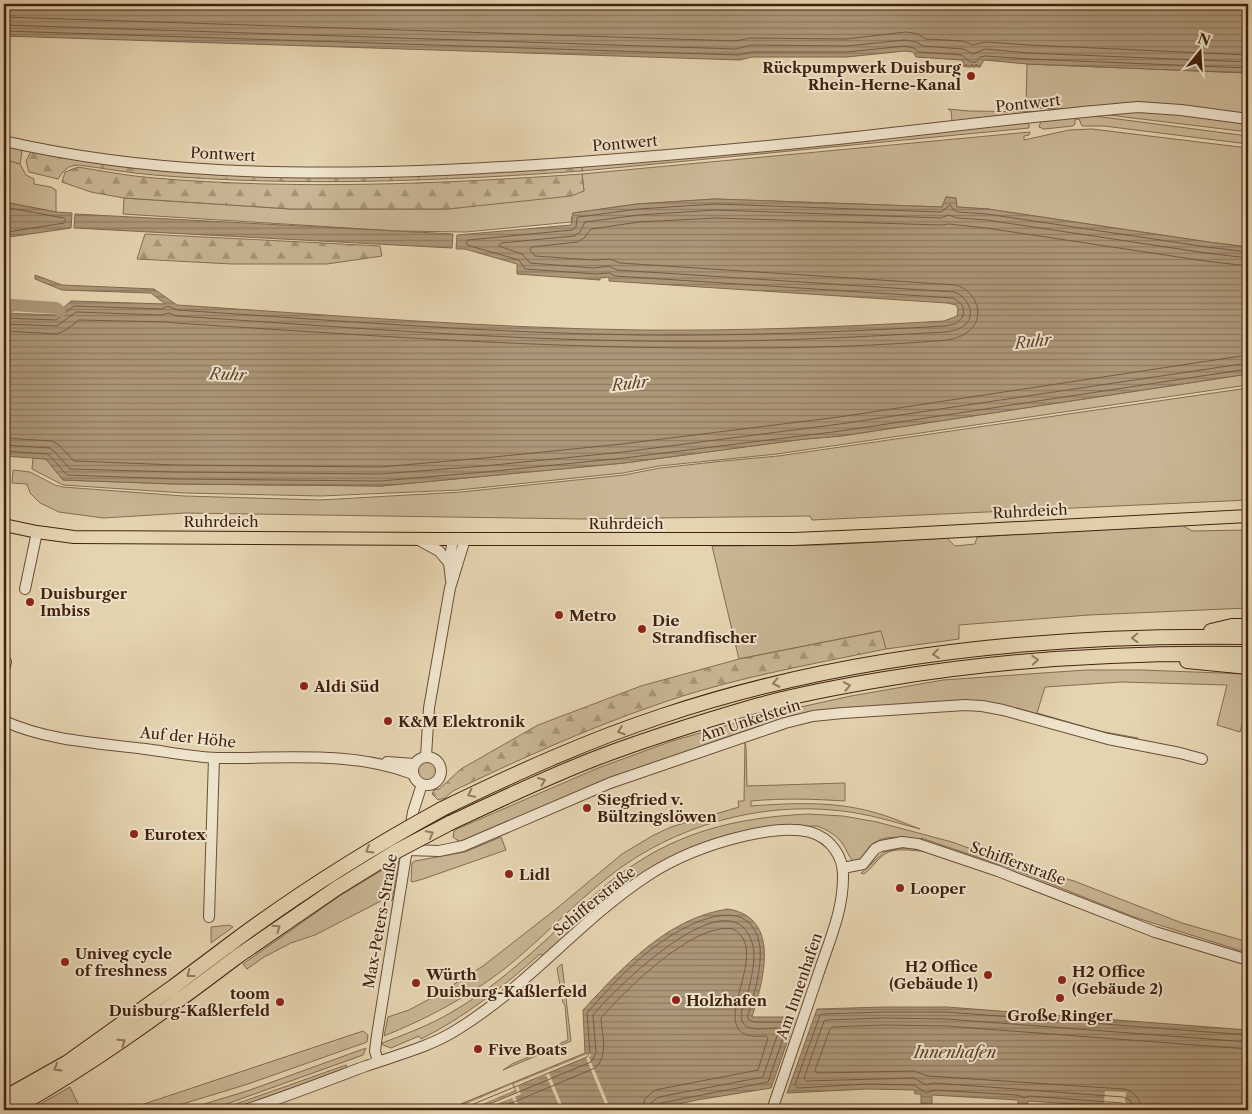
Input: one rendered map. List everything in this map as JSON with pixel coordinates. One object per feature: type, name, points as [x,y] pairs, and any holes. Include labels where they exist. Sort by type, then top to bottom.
[{"type":"highway","points":[[1184,637],[1232,626],[1248,626]]},
{"type":"highway","points":[[4,1098],[68,1062],[173,987],[281,906],[328,874],[390,837],[515,773],[662,715],[758,688],[843,669],[911,657],[984,648],[1091,639],[1248,636]]},
{"type":"highway","points":[[11,1110],[78,1071],[122,1042],[238,956],[337,888],[397,851],[521,789],[594,758],[761,704],[846,686],[986,664],[1093,657],[1248,654]]},
{"type":"highway","points":[[1162,655],[1196,663],[1248,667]]},
{"type":"main road","name":"Ruhrdeich","points":[[4,524],[37,532],[74,536],[416,539],[794,539],[1248,516]]},
{"type":"street","name":"Pontwert","points":[[4,141],[61,153],[176,167],[333,173],[491,168],[662,155],[1138,107],[1180,110],[1248,119]]},
{"type":"street","points":[[25,589],[37,532]]},
{"type":"street","points":[[416,539],[438,551],[449,563]]},
{"type":"street","points":[[451,584],[449,563],[459,539]]},
{"type":"street","points":[[426,756],[429,708],[459,539]]},
{"type":"street","name":"Am Unkelstein","points":[[408,850],[439,851],[463,846],[610,783],[785,723],[813,716],[939,706],[982,706],[1108,739],[1202,759]]},
{"type":"street","name":"Auf der Höhe","points":[[4,721],[22,729],[60,738],[214,758],[331,757],[413,769]]},
{"type":"street","points":[[426,756],[437,761],[441,768],[441,774],[436,782],[431,785],[422,784],[416,780],[413,769],[421,758],[426,756]]},
{"type":"street","points":[[209,916],[214,758]]},
{"type":"street","name":"Max-Peters-Straße","points":[[378,1062],[375,1051],[377,1035],[414,812],[422,784]]},
{"type":"street","name":"Schifferstraße","points":[[245,1110],[410,1052],[457,1030],[510,992],[626,891],[656,871],[700,850],[730,839],[758,833],[794,830],[808,832],[825,839],[834,849],[843,868],[863,864],[876,848],[881,846],[896,843],[918,844],[1006,874],[1155,932],[1248,960]]},
{"type":"street","name":"Am Innenhafen","points":[[772,1109],[810,1002],[840,908],[843,890],[843,868]]},
{"type":"green space","points":[[1027,64],[1248,73],[1248,114],[1155,103],[1069,110],[1026,107]]},
{"type":"green space","points":[[948,109],[1049,112],[952,122],[951,111]]},
{"type":"green space","points":[[1138,110],[1248,122],[1248,132],[1100,114]]},
{"type":"green space","points":[[1087,115],[1248,136],[1248,144],[1104,126],[1082,126],[1079,119],[1075,120],[1073,126],[1044,129],[1039,127],[1041,121]]},
{"type":"green space","points":[[1025,122],[1029,124],[1029,128],[582,171],[582,165]]},
{"type":"green space","points":[[1092,129],[1248,148],[1248,247],[988,209],[957,207],[956,198],[946,197],[942,207],[715,199],[637,204],[573,213],[571,222],[466,232],[397,231],[123,214],[124,198],[291,209],[448,209],[584,191],[582,174],[1030,132],[1029,135],[1024,136],[1024,140],[1069,130]]},
{"type":"green space","points":[[4,146],[21,149],[20,164],[4,159]]},
{"type":"green space","points":[[31,151],[176,171],[582,165],[582,171],[475,178],[314,182],[207,179],[135,173],[78,165],[66,169],[58,179],[29,172],[26,161]]},
{"type":"green space","points":[[4,159],[20,164],[26,175],[34,179],[34,184],[51,187],[56,190],[56,212],[4,202]]},
{"type":"green space","points":[[78,167],[154,178],[207,182],[314,185],[475,181],[582,174],[584,191],[571,196],[448,209],[291,209],[124,198],[91,192],[62,182],[65,172]]},
{"type":"green space","points":[[145,234],[380,246],[382,256],[327,264],[232,264],[137,259]]},
{"type":"green space","points":[[1248,374],[1248,385],[777,454],[659,466],[623,473],[459,490],[321,496],[184,493],[63,485],[32,469],[33,458],[46,459],[63,480],[175,484],[381,486],[624,463],[841,436]]},
{"type":"green space","points":[[1248,388],[1248,500],[812,520],[810,516],[582,519],[185,513],[103,518],[59,512],[40,503],[30,493],[27,484],[12,483],[13,470],[30,472],[63,487],[184,496],[320,500],[461,492],[624,475],[660,468],[778,456]]},
{"type":"green space","points":[[1180,524],[1192,531],[1248,530],[1248,608],[1089,615],[959,625],[959,639],[886,649],[880,631],[739,659],[712,546],[823,545],[947,538],[955,546],[975,544],[977,537]]},
{"type":"green space","points":[[881,631],[886,649],[768,673],[681,696],[627,715],[552,746],[453,791],[445,798],[438,800],[432,794],[434,790],[439,789],[461,769],[538,725],[641,686],[739,659]]},
{"type":"green space","points":[[1086,670],[1248,674],[1248,703],[1240,732],[1217,725],[1227,685],[1121,682],[1045,687],[1037,713],[1093,729],[1004,706],[812,712],[529,814],[461,841],[453,837],[454,831],[457,829],[598,768],[672,741],[764,715],[851,696],[943,680]]},
{"type":"green space","points":[[1101,731],[1138,738],[1138,741]]},
{"type":"green space","points":[[745,743],[747,786],[845,783],[845,801],[763,800],[751,801],[751,806],[828,804],[858,808],[920,829],[862,814],[812,809],[781,810],[751,814],[720,820],[691,830],[663,842],[636,857],[611,875],[583,898],[517,959],[475,990],[445,1007],[384,1036],[388,1017],[409,1010],[437,995],[483,966],[622,854],[671,827],[739,807],[738,801],[744,801]]},
{"type":"green space","points":[[423,762],[431,762],[436,767],[434,778],[423,780],[418,775],[418,767]]},
{"type":"green space","points":[[808,814],[843,816],[877,822],[952,842],[1002,860],[1074,881],[1182,923],[1248,942],[1248,953],[1134,917],[1013,869],[921,838],[919,841],[907,838],[882,839],[871,845],[861,859],[853,861],[839,839],[825,829],[817,826],[782,827],[670,859],[546,956],[540,954],[498,990],[453,1021],[421,1039],[419,1036],[391,1048],[383,1045],[382,1043],[444,1017],[485,990],[527,957],[611,881],[658,850],[720,826],[763,818]]},
{"type":"green space","points":[[501,837],[506,850],[423,879],[411,881],[412,863],[415,861],[465,852]]},
{"type":"green space","points":[[901,848],[923,851],[891,851],[881,857],[864,874],[861,873],[884,852]]},
{"type":"green space","points":[[399,860],[392,901],[384,895],[381,901],[315,935],[291,943],[264,957],[247,969],[243,964],[341,895]]},
{"type":"green space","points":[[229,925],[233,927],[211,943],[211,927]]},
{"type":"green space","points":[[562,964],[571,1041],[503,1070],[512,1064],[568,1040],[565,1005],[563,1003],[557,968]]},
{"type":"green space","points":[[363,1031],[368,1035],[367,1042],[248,1084],[163,1110],[126,1110]]},
{"type":"green space","points":[[366,1048],[363,1055],[210,1110],[185,1110],[250,1090]]},
{"type":"green space","points":[[346,1065],[348,1070],[233,1110],[219,1110]]},
{"type":"green space","points":[[70,1087],[81,1110],[30,1110]]},
{"type":"water","points":[[4,4],[1248,4],[1248,73],[1027,64],[984,60],[980,67],[977,67],[976,64],[976,67],[972,67],[972,64],[971,67],[967,67],[966,64],[966,67],[963,66],[963,61],[961,60],[916,57],[913,52],[905,51],[847,57],[752,57],[740,60],[4,36]]},
{"type":"water","name":"Ruhr","points":[[946,197],[956,198],[957,207],[988,209],[1248,247],[1248,374],[841,436],[624,463],[381,486],[175,484],[63,480],[46,459],[4,456],[4,313],[55,315],[71,301],[165,304],[151,293],[62,290],[35,279],[35,275],[62,285],[154,289],[177,305],[466,324],[582,329],[716,330],[944,321],[957,316],[958,309],[956,305],[609,281],[609,277],[600,278],[600,280],[517,274],[517,264],[465,249],[456,249],[457,235],[571,225],[573,213],[637,204],[715,199],[942,207]]},
{"type":"water","points":[[4,202],[56,212],[72,213],[71,228],[9,237],[8,248],[4,250]]},
{"type":"water","points":[[75,214],[453,234],[452,248],[74,228]]},
{"type":"water","points":[[728,909],[745,915],[756,925],[762,938],[764,953],[763,969],[752,1017],[796,1017],[771,1088],[697,1100],[651,1110],[446,1110],[585,1053],[583,1010],[614,977],[666,934],[706,914]]},
{"type":"water","name":"Innenhafen","points":[[947,1007],[1248,1030],[1248,1110],[1131,1110],[1131,1108],[1028,1101],[1027,1110],[1018,1110],[1018,1100],[932,1095],[932,1110],[921,1110],[921,1094],[915,1094],[914,1090],[867,1089],[787,1093],[817,1009]]},
{"type":"pier","points":[[590,1053],[589,1057],[608,1103],[605,1104],[586,1058],[549,1073],[564,1110],[561,1110],[546,1075],[518,1086],[521,1094],[515,1097],[521,1110],[518,1110],[512,1098],[481,1110],[473,1110],[517,1092],[514,1084]]},
{"type":"pier","points":[[512,1084],[515,1090],[468,1110],[459,1110],[457,1103],[460,1102],[462,1106]]},
{"type":"pier","points":[[1105,1091],[1126,1092],[1125,1105],[1104,1103]]},
{"type":"waterway","points":[[4,311],[13,305],[56,308],[60,311]]},
{"type":"place","name":"Rückpumpwerk Duisburg Rhein-Herne-Kanal","points":[[971,76]]},
{"type":"place","name":"Duisburger Imbiss","points":[[30,602]]},
{"type":"place","name":"Metro","points":[[559,615]]},
{"type":"place","name":"Die Strandfischer","points":[[642,629]]},
{"type":"place","name":"Aldi Süd","points":[[304,686]]},
{"type":"place","name":"K&M Elektronik","points":[[388,721]]},
{"type":"place","name":"Siegfried v. Bültzingslöwen","points":[[587,808]]},
{"type":"place","name":"Eurotex","points":[[134,834]]},
{"type":"place","name":"Lidl","points":[[509,874]]},
{"type":"place","name":"Looper","points":[[900,888]]},
{"type":"place","name":"Univeg cycle of freshness","points":[[65,962]]},
{"type":"place","name":"H2 Office (Gebäude 1)","points":[[988,975]]},
{"type":"place","name":"H2 Office (Gebäude 2)","points":[[1062,980]]},
{"type":"place","name":"Würth Duisburg-Kaßlerfeld","points":[[416,983]]},
{"type":"place","name":"Große Ringer","points":[[1060,998]]},
{"type":"place","name":"Holzhafen","points":[[676,1000]]},
{"type":"place","name":"toom Duisburg-Kaßlerfeld","points":[[280,1002]]},
{"type":"place","name":"Five Boats","points":[[478,1049]]}]
